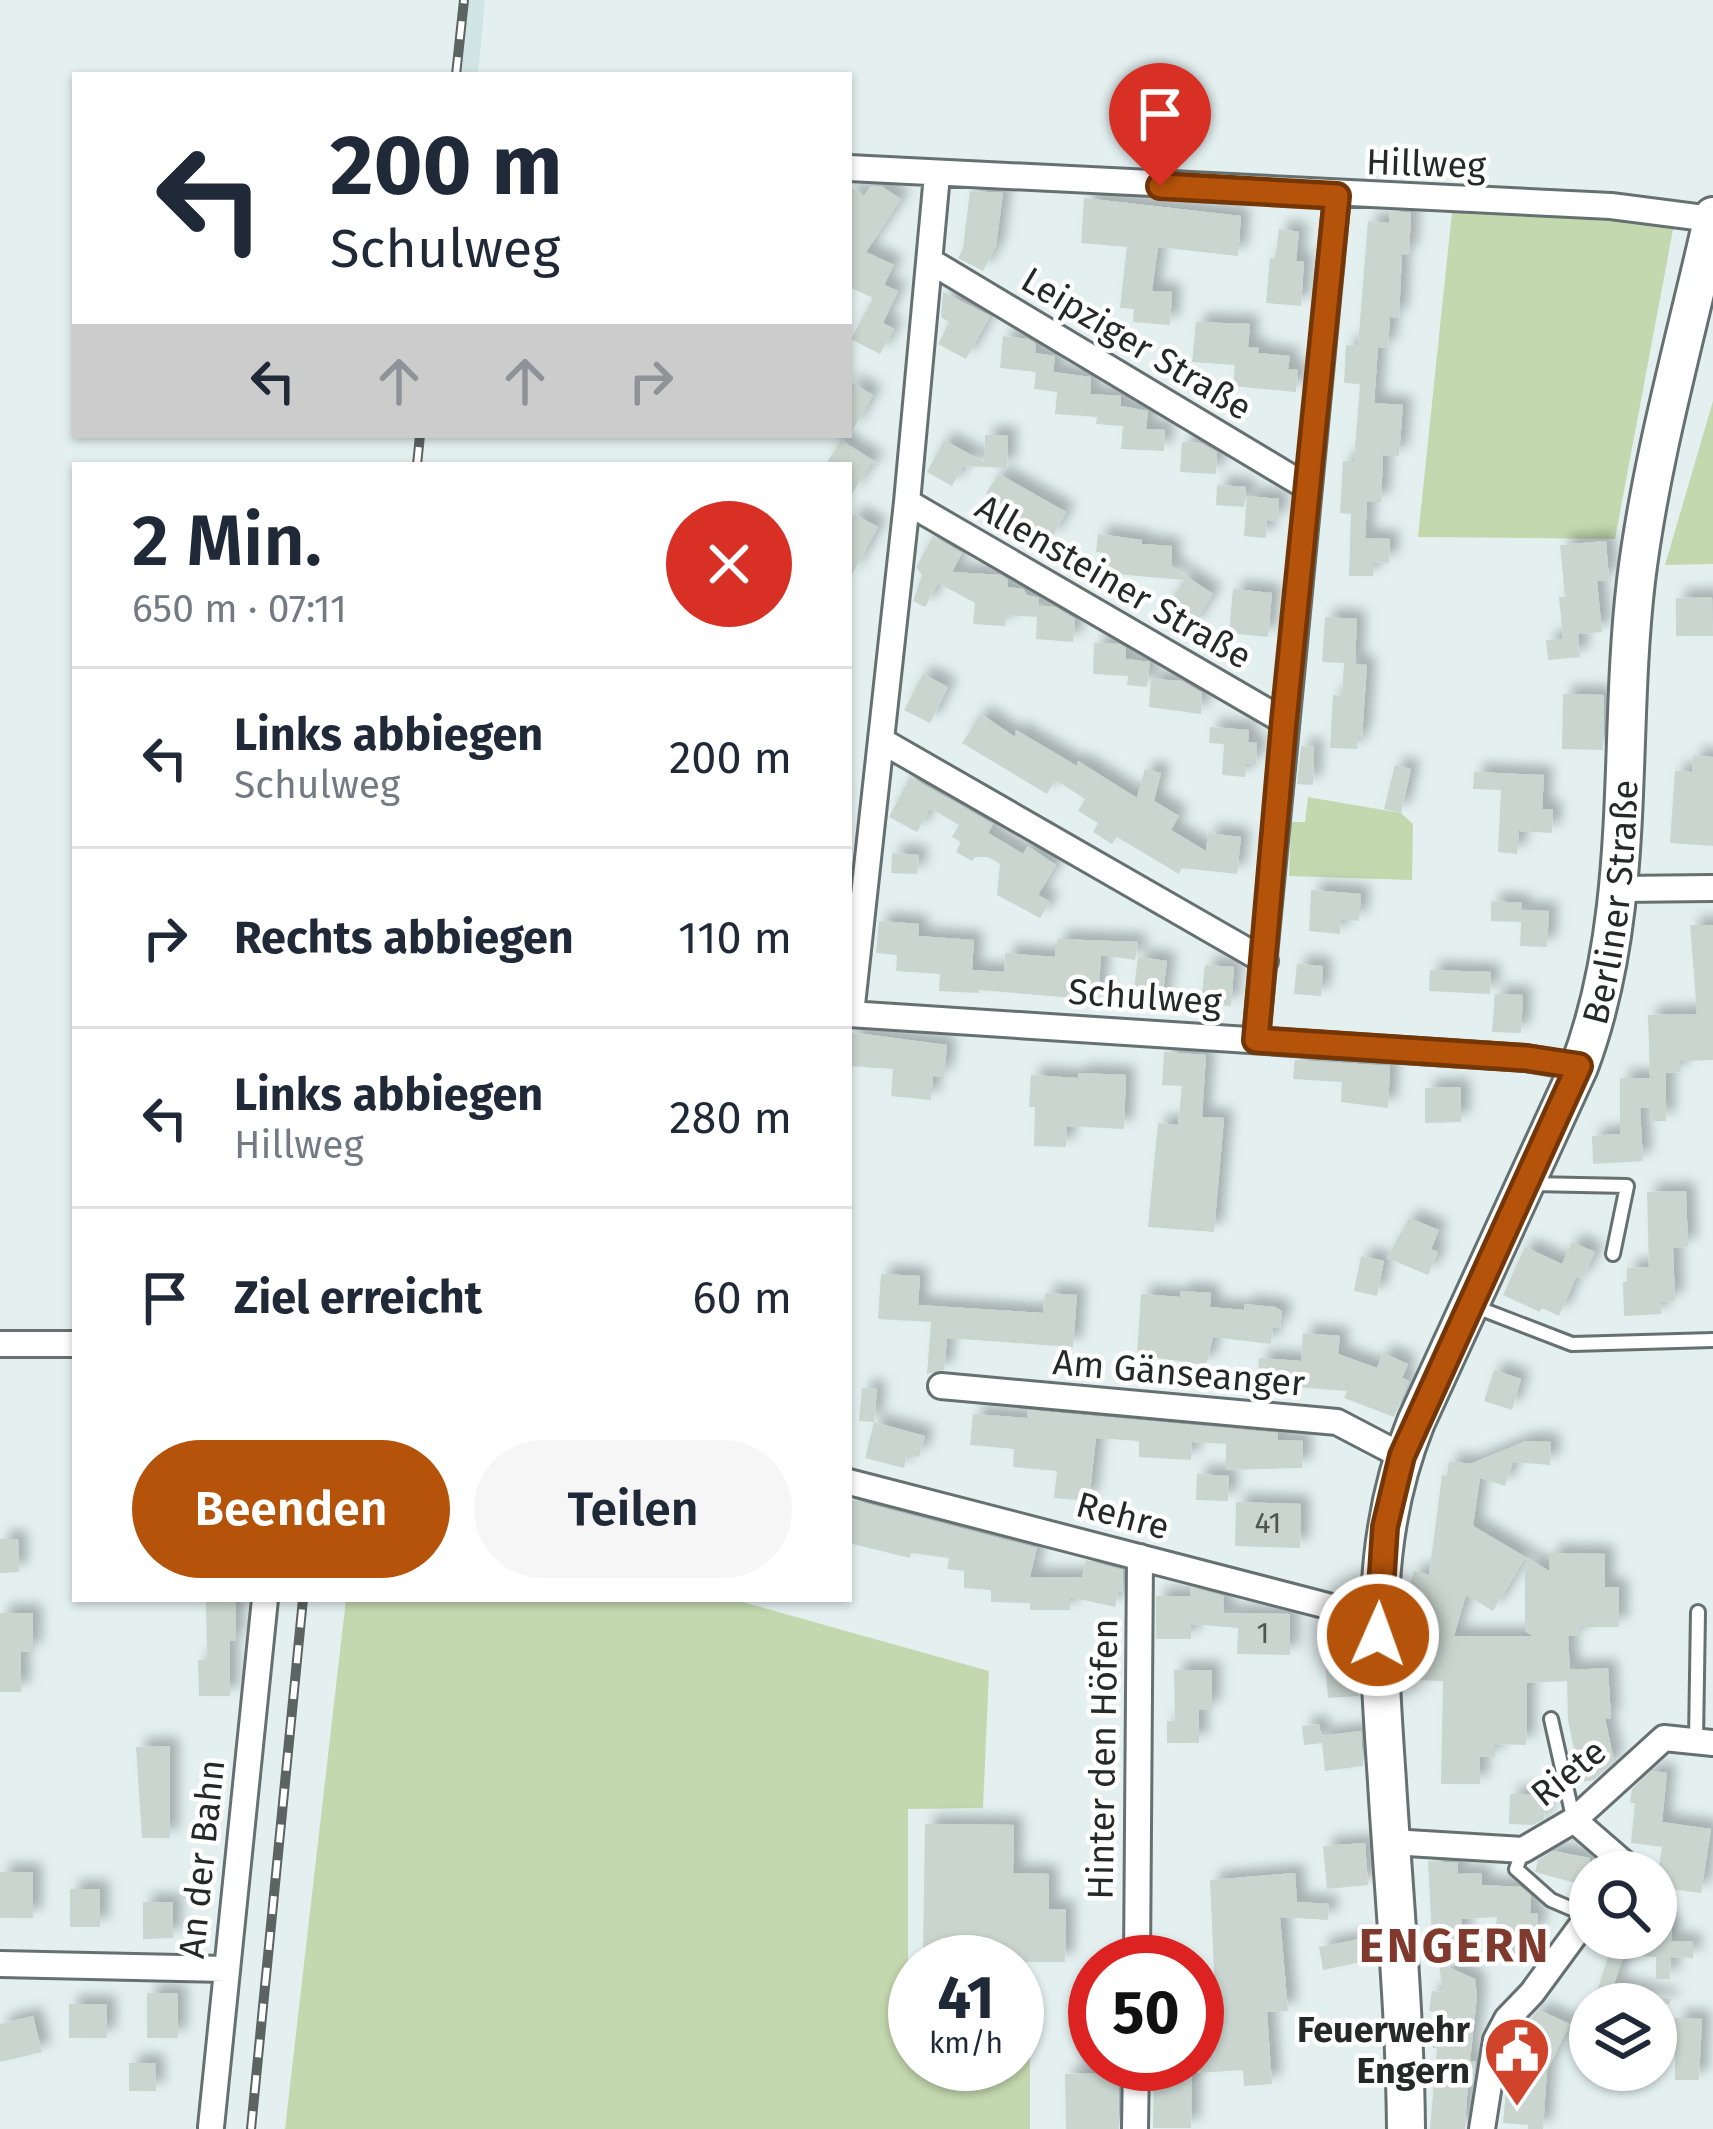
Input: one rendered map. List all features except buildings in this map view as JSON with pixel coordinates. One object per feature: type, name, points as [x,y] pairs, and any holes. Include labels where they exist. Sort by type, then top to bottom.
[{"type":"main road","name":"Berliner Straße","points":[[1406,2129],[1405,2042],[1378,1619],[1385,1527],[1402,1456],[1597,1020],[1610,963],[1618,889],[1636,581],[1658,456],[1713,218]]},
{"type":"street","name":"Hillweg","points":[[852,168],[1337,196],[1611,206],[1713,218]]},
{"type":"street","points":[[852,997],[907,502],[937,175]]},
{"type":"street","points":[[1256,1040],[1337,196]]},
{"type":"street","name":"Leipziger Straße","points":[[930,261],[1307,487]]},
{"type":"street","name":"Allensteiner Straße","points":[[907,502],[1284,721]]},
{"type":"street","points":[[882,741],[1265,962]]},
{"type":"street","points":[[1618,889],[1713,888]]},
{"type":"street","name":"Schulweg","points":[[852,1014],[1526,1058],[1579,1066]]},
{"type":"street","points":[[0,1344],[72,1344]]},
{"type":"street","name":"Am Gänseanger","points":[[940,1386],[1336,1422],[1402,1456]]},
{"type":"street","name":"Rehre","points":[[852,1483],[1378,1619]]},
{"type":"street","name":"Hinter den Höfen","points":[[1137,1935],[1140,1557]]},
{"type":"street","name":"An der Bahn","points":[[211,2127],[265,1602]]},
{"type":"street","name":"Riete","points":[[1391,1842],[1523,1850],[1574,1820],[1664,1738],[1705,1742]]},
{"type":"street","points":[[1574,1820],[1610,1851]]},
{"type":"street","points":[[1481,2129],[1496,2040],[1507,2019],[1569,1941]]},
{"type":"street","points":[[0,1964],[225,1969]]},
{"type":"street","points":[[1135,2129],[1136,2091]]},
{"type":"lane","points":[[1526,1184],[1628,1186],[1613,1254]]},
{"type":"lane","points":[[1469,1304],[1571,1344],[1713,1340]]},
{"type":"lane","points":[[1698,1612],[1705,1742]]},
{"type":"lane","points":[[1551,1719],[1574,1820]]},
{"type":"lane","points":[[1523,1850],[1516,1869],[1551,1900],[1569,1907]]},
{"type":"shaded area","points":[[463,0],[485,0],[478,72],[455,72]]},
{"type":"green space","points":[[1452,212],[1675,219],[1615,539],[1418,537]]},
{"type":"green space","points":[[1713,401],[1713,564],[1665,565]]},
{"type":"green space","points":[[1308,797],[1401,813],[1413,824],[1412,880],[1289,876],[1291,822],[1305,822]]},
{"type":"green space","points":[[346,1602],[743,1602],[989,1671],[983,1808],[908,1809],[908,1935],[888,1935],[888,2091],[1030,2091],[1030,2129],[285,2129]]},
{"type":"railway","points":[[456,72],[464,0]]},
{"type":"railway","points":[[417,462],[420,438]]},
{"type":"railway","points":[[251,2129],[303,1602]]},
{"type":"place","name":"Feuerwehr Engern","points":[[1517,2109]]},
{"type":"district","name":"ENGERN","points":[[1455,1945]]},
{"type":"route","points":[[1160,186],[1337,196],[1256,1040],[1526,1058],[1579,1066],[1402,1456],[1385,1527],[1378,1635]]}]
